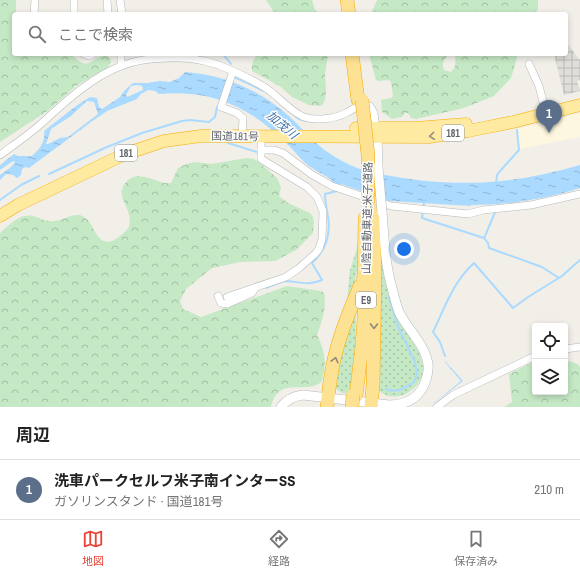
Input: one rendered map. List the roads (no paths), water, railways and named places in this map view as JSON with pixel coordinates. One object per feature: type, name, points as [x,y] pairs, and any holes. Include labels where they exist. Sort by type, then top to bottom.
[{"type":"highway","points":[[343,0],[345,12]]},
{"type":"highway","points":[[347,0],[349,12]]},
{"type":"highway","name":"山陰自動車道;米子道路","points":[[352,56],[368,155],[372,206],[362,346],[354,401]]},
{"type":"highway","name":"山陰自動車道;米子道路","points":[[354,401],[364,274],[372,206],[356,56]]},
{"type":"highway","name":"国道181号","points":[[546,111],[580,99]]},
{"type":"highway","name":"国道181号","points":[[0,209],[60,178],[133,144],[170,133],[201,130],[262,134],[376,132],[429,137],[468,131],[546,111],[580,105]]},
{"type":"highway","name":"国道181号","points":[[0,216],[18,205],[125,154],[164,141],[242,133]]},
{"type":"highway","points":[[372,206],[375,272],[372,405]]},
{"type":"highway","points":[[328,402],[331,375],[340,340],[364,274]]},
{"type":"street","points":[[34,12],[35,0]]},
{"type":"street","points":[[74,0],[74,12]]},
{"type":"street","points":[[107,0],[108,12]]},
{"type":"street","points":[[120,0],[122,12]]},
{"type":"street","points":[[121,56],[122,66]]},
{"type":"street","points":[[0,155],[93,81],[122,66],[148,60],[183,58],[206,61],[269,90],[304,116],[316,119],[331,118],[345,114],[362,104],[370,106],[374,113],[378,167],[372,206],[391,287],[399,312],[423,351],[428,365],[427,376],[418,396],[410,402],[399,405],[328,402],[314,395],[296,396],[289,399],[281,407]]},
{"type":"street","points":[[529,64],[539,86],[546,111]]},
{"type":"street","points":[[233,73],[221,107],[237,113],[243,118],[242,133]]},
{"type":"street","points":[[227,297],[286,277],[298,269],[319,249],[322,239],[323,211],[317,197],[307,187],[261,159],[260,150],[262,134]]},
{"type":"street","points":[[260,150],[274,150],[283,152],[311,174],[332,186],[391,206],[468,214],[483,210],[531,205],[580,194]]},
{"type":"street","points":[[218,296],[221,303],[227,304],[252,293],[255,288]]},
{"type":"street","points":[[568,349],[580,347]]},
{"type":"street","points":[[437,407],[453,395],[532,357]]},
{"type":"water","name":"加茂川","points":[[185,72],[215,77],[243,86],[269,101],[281,110],[329,153],[349,164],[370,172],[410,179],[459,183],[531,177],[580,165],[580,188],[526,201],[471,206],[389,201],[341,184],[338,188],[330,184],[332,180],[304,162],[271,129],[243,110],[228,103],[212,97],[195,94],[159,94],[155,91],[148,90],[141,94],[137,99],[107,111],[29,168],[26,167],[22,169],[21,175],[17,178],[13,175],[6,174],[0,180],[0,175],[15,162],[13,161],[0,170],[0,165],[14,154],[18,156],[32,156],[41,145],[44,138],[44,131],[90,97],[97,98],[99,107],[102,109],[120,97],[133,83],[159,81],[170,82],[179,78]],"holes":[[[131,86],[142,86],[143,90],[127,97],[126,95]],[[87,101],[94,102],[98,114],[68,137],[60,138],[46,144],[51,129],[71,116]]]},
{"type":"water","points":[[444,353],[445,361],[463,381],[429,407],[461,381],[445,362]]},
{"type":"waterway","points":[[225,56],[231,64]]},
{"type":"waterway","points":[[234,77],[264,91]]},
{"type":"waterway","points":[[49,174],[107,147],[142,133],[182,121],[190,120],[209,122],[215,117],[217,107]]},
{"type":"waterway","points":[[294,115],[299,119],[306,121]]},
{"type":"waterway","points":[[496,184],[497,175],[519,150],[517,130]]},
{"type":"waterway","points":[[228,143],[257,152]]},
{"type":"waterway","points":[[0,200],[21,185],[39,176]]},
{"type":"waterway","points":[[266,288],[285,281],[309,283],[322,280],[312,263],[321,253],[328,236],[329,224],[325,194],[337,191],[338,189]]},
{"type":"waterway","points":[[424,201],[422,218],[484,238]]},
{"type":"waterway","points":[[496,210],[484,238],[488,243],[489,248],[542,267],[559,278]]},
{"type":"waterway","points":[[445,356],[440,342],[433,332],[460,278],[474,263],[513,308],[562,276],[580,260]]},
{"type":"waterway","points":[[386,389],[397,391],[404,388],[414,382],[417,374],[415,362],[398,327],[389,297]]},
{"type":"place","name":"洗車パークセルフ米子南インターSS","points":[[549,133]]}]
